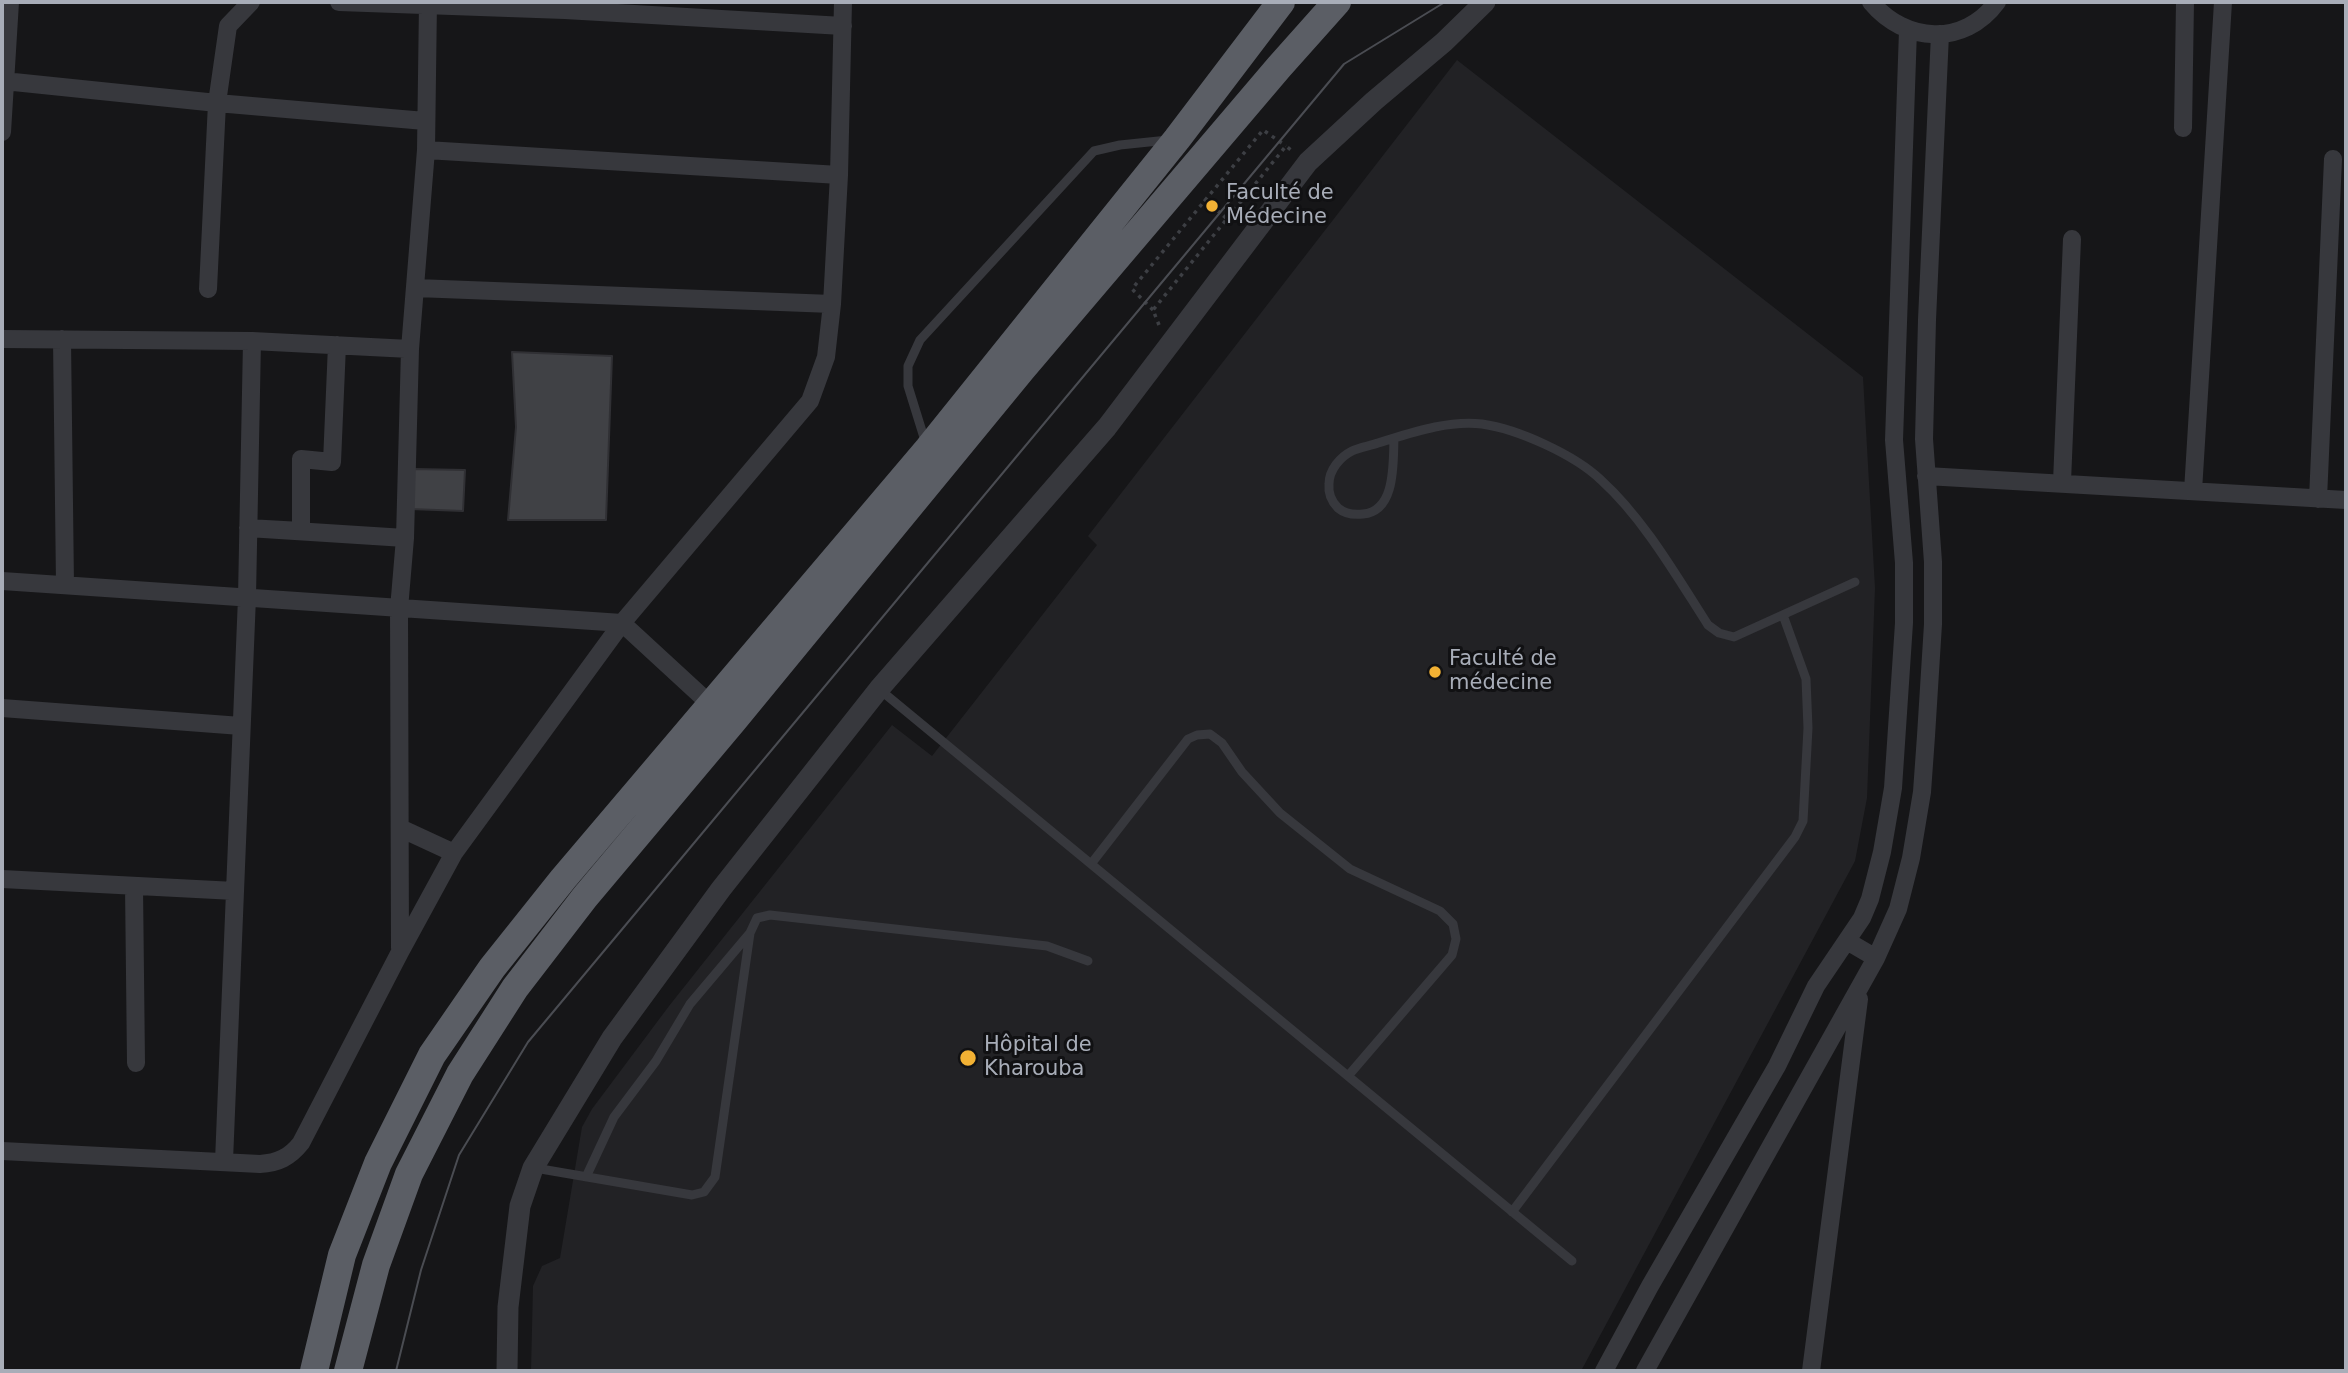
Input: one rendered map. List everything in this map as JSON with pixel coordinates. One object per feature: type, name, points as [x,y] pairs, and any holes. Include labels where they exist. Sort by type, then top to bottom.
[{"type":"highway","points":[[314,1371],[342,1255],[378,1163],[432,1055],[508,948],[563,879],[928,449],[1177,139],[1281,2]]},
{"type":"highway","points":[[348,1371],[376,1265],[409,1174],[460,1074],[515,988],[584,897],[733,721],[1022,369],[1337,2]]},
{"type":"street","points":[[2,132],[10,2]]},
{"type":"street","points":[[208,289],[217,103],[228,26],[251,2]]},
{"type":"street","points":[[339,2],[696,10],[843,26]]},
{"type":"street","points":[[2,1151],[274,1163],[297,1148],[454,853],[622,623],[810,401],[826,357],[832,304],[839,175],[843,2]]},
{"type":"street","points":[[507,1371],[508,1307],[520,1206],[533,1168],[620,1027],[721,890],[879,689],[1107,427],[1308,162],[1444,42],[1485,2]]},
{"type":"street","points":[[1871,2],[1893,23],[1924,34],[1956,32],[1984,16],[1997,2]]},
{"type":"street","points":[[2183,128],[2185,2]]},
{"type":"street","points":[[2193,491],[2223,2]]},
{"type":"street","points":[[400,952],[399,609],[405,538],[410,349],[426,150],[428,4]]},
{"type":"street","points":[[1604,1371],[1656,1274],[1777,1066],[1815,986],[1862,918],[1870,899],[1882,852],[1893,788],[1904,623],[1904,563],[1894,440],[1908,30]]},
{"type":"street","points":[[1645,1371],[1876,958],[1898,909],[1911,858],[1922,792],[1933,624],[1933,562],[1924,439],[1940,34]]},
{"type":"street","points":[[4,81],[425,121]]},
{"type":"street","points":[[426,150],[839,175]]},
{"type":"street","points":[[2318,499],[2333,159]]},
{"type":"street","points":[[2062,482],[2071,239]]},
{"type":"street","points":[[416,288],[832,304]]},
{"type":"street","points":[[2,339],[252,341],[410,349]]},
{"type":"street","points":[[62,340],[65,585]]},
{"type":"street","points":[[224,1161],[247,597],[252,341]]},
{"type":"street","points":[[248,528],[301,531],[301,459],[332,462],[337,345]]},
{"type":"street","points":[[1926,476],[2346,500]]},
{"type":"street","points":[[248,528],[405,538]]},
{"type":"street","points":[[2,581],[622,623],[710,704]]},
{"type":"street","points":[[2,708],[241,726]]},
{"type":"street","points":[[400,828],[454,853]]},
{"type":"street","points":[[2,879],[235,891]]},
{"type":"street","points":[[134,886],[136,1063]]},
{"type":"street","points":[[1847,941],[1876,958]]},
{"type":"street","points":[[1811,1371],[1860,988]]},
{"type":"lane","points":[[928,449],[908,386],[908,366],[919,340],[1094,151],[1120,145],[1177,139]]},
{"type":"lane","points":[[1394,438],[1393,476],[1386,498],[1377,510],[1370,514],[1353,515],[1340,509],[1331,500],[1328,486],[1330,475],[1335,465],[1352,452],[1394,438],[1449,424],[1482,424],[1518,433],[1563,454],[1601,479],[1648,533],[1708,625],[1719,633],[1734,637],[1855,582]]},
{"type":"lane","points":[[1512,1212],[1795,837],[1803,821],[1808,728],[1806,679],[1783,615]]},
{"type":"lane","points":[[879,689],[1572,1261]]},
{"type":"lane","points":[[1091,864],[1188,739],[1210,734],[1222,743],[1242,772],[1280,813],[1350,869],[1440,911],[1453,924],[1456,939],[1452,954],[1348,1076]]},
{"type":"lane","points":[[586,1177],[614,1117],[656,1061],[690,1004],[750,933],[757,918],[770,915],[1047,946],[1088,961]]},
{"type":"lane","points":[[533,1168],[692,1195],[704,1192],[715,1177],[750,933]]},
{"type":"path","points":[[1169,346],[1153,310],[1132,289],[1263,130],[1308,162]]},
{"type":"path","points":[[1153,310],[1286,146]]},
{"type":"path","points":[[1204,199],[1227,219]]},
{"type":"shaded area","name":"Faculté de médecine","points":[[1457,60],[1863,377],[1875,588],[1867,798],[1855,861],[1581,1371],[531,1371],[533,1286],[542,1266],[560,1258],[582,1127],[592,1109],[669,1006],[892,725],[932,756],[1097,545],[1088,536]]},
{"type":"building","points":[[512,352],[612,356],[606,520],[508,520],[516,427]]},
{"type":"building","points":[[414,469],[465,470],[463,511],[410,509]]},
{"type":"tram line","points":[[396,1371],[421,1270],[459,1155],[528,1042],[1344,64],[1445,2]]},
{"type":"place","name":"Faculté de Médecine","points":[[1212,206]]},
{"type":"place","name":"Faculté de médecine","points":[[1435,672]]},
{"type":"place","name":"Hôpital de Kharouba","points":[[968,1058]]}]
